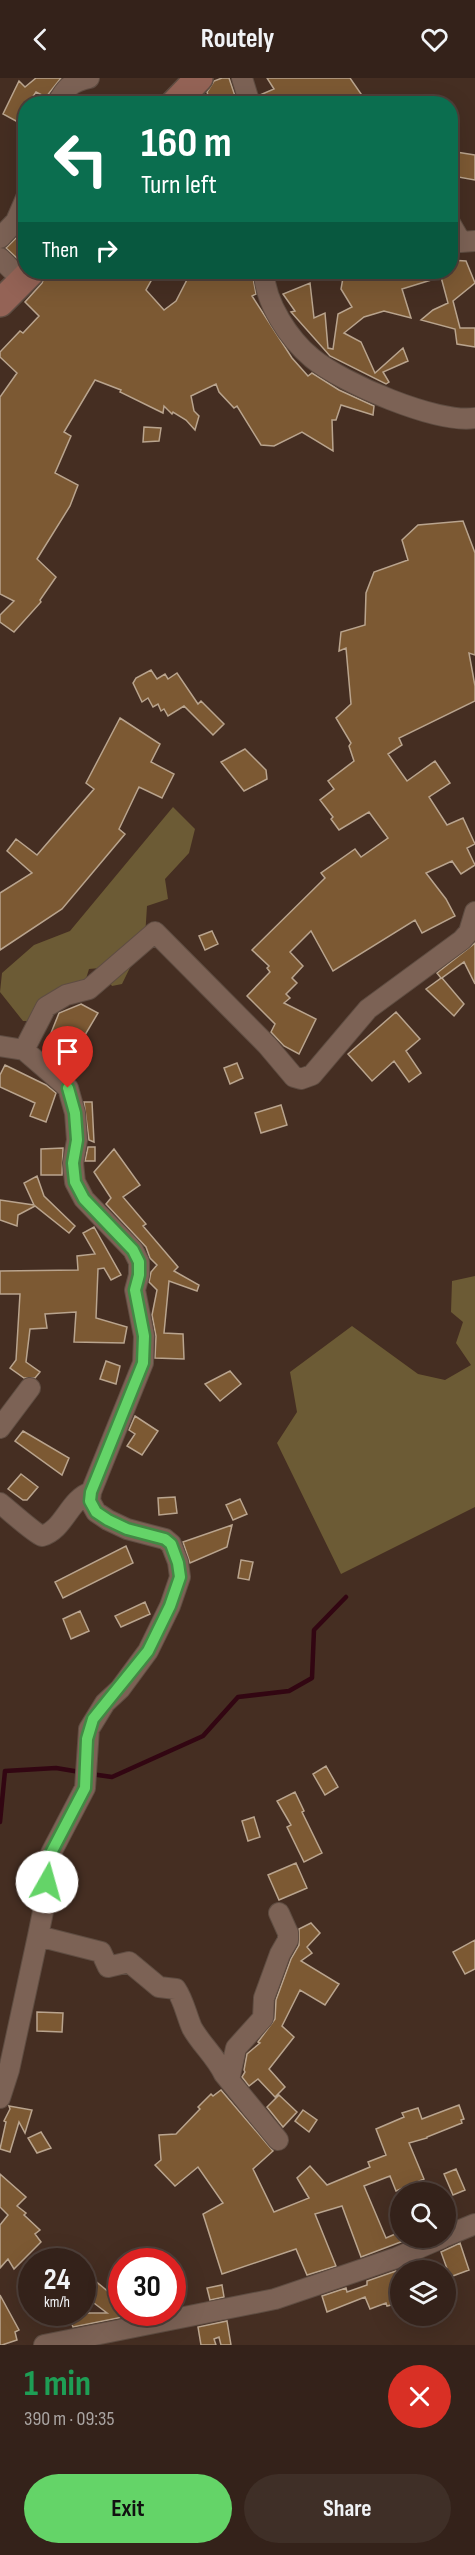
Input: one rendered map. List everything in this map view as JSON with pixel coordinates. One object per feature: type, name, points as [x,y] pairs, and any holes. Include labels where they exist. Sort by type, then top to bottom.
[{"type":"main road","points":[[182,96],[199,78]]},
{"type":"main road","points":[[0,303],[24,279]]},
{"type":"street","points":[[62,96],[74,81],[89,78]]},
{"type":"street","points":[[242,78],[248,96]]},
{"type":"street","points":[[0,238],[18,216]]},
{"type":"street","points":[[458,239],[461,242],[475,241]]},
{"type":"street","points":[[0,258],[18,270]]},
{"type":"street","points":[[264,279],[275,310],[294,340],[313,359],[338,375],[420,411],[463,420],[475,418]]},
{"type":"street","points":[[24,1050],[46,1007],[66,995],[89,989],[155,932],[267,1045],[294,1077],[301,1079],[312,1075],[368,1009],[462,940],[469,932],[475,912]]},
{"type":"street","points":[[0,1046],[24,1050],[68,1088],[75,1113],[77,1140],[73,1163],[75,1182],[84,1199],[133,1250],[139,1262],[139,1275],[135,1290],[144,1336],[143,1363],[91,1492],[90,1501],[96,1512],[108,1520],[127,1529],[165,1539],[171,1544],[180,1577],[156,1638],[125,1682],[93,1719],[87,1739],[85,1788],[51,1853],[46,1897],[38,1936],[9,2070],[0,2098]]},
{"type":"street","points":[[0,1428],[30,1388]]},
{"type":"street","points":[[0,1503],[24,1521],[35,1533],[42,1536],[53,1530],[81,1496],[91,1492]]},
{"type":"street","points":[[229,2080],[236,2048],[263,2018],[264,1998],[279,1954],[288,1940],[288,1933],[279,1914]]},
{"type":"street","points":[[38,1936],[101,1952],[108,1967],[129,1962],[159,1987],[176,1989],[185,2004],[193,2029],[220,2064],[229,2080],[278,2140]]},
{"type":"street","points":[[456,2232],[475,2224]]},
{"type":"street","points":[[44,2345],[275,2299],[419,2248]]},
{"type":"shaded area","points":[[173,807],[195,829],[189,853],[165,879],[168,899],[147,906],[145,937],[122,984],[112,986],[100,968],[89,969],[81,995],[31,1021],[23,1021],[0,992],[2,973],[34,945],[70,931]]},
{"type":"shaded area","points":[[475,1276],[475,1507],[341,1574],[277,1443],[297,1412],[290,1372],[352,1326],[418,1374],[445,1380],[471,1365],[456,1343],[463,1322],[451,1312],[452,1281]]},
{"type":"building","points":[[36,78],[61,78],[47,96],[36,92],[33,96],[18,96],[16,121],[3,114],[19,81],[25,87]]},
{"type":"building","points":[[229,78],[235,96],[208,96],[207,92],[214,81]]},
{"type":"building","points":[[267,78],[350,78],[362,96],[260,96],[274,89]]},
{"type":"building","points":[[458,152],[475,155],[475,180],[458,177]]},
{"type":"building","points":[[18,236],[18,259],[6,248]]},
{"type":"building","points":[[458,260],[466,261],[475,283],[453,301],[460,328],[475,328],[475,347],[457,344],[455,329],[421,320],[433,310],[448,303],[442,279],[458,279]]},
{"type":"building","points":[[43,279],[152,279],[146,290],[164,310],[176,301],[187,279],[253,279],[256,294],[252,296],[292,358],[308,376],[312,373],[339,390],[374,406],[373,415],[341,405],[336,420],[332,420],[333,451],[302,432],[274,446],[261,445],[237,406],[234,408],[219,392],[216,384],[191,396],[194,411],[199,416],[195,430],[186,420],[173,412],[172,414],[164,406],[163,413],[120,392],[121,390],[95,380],[64,432],[71,436],[55,473],[78,485],[70,506],[37,559],[56,577],[40,600],[41,602],[14,632],[0,622],[0,615],[14,601],[0,594],[0,397],[17,373],[0,357],[0,352],[20,331],[23,333],[39,316],[25,302]]},
{"type":"building","points":[[343,279],[434,279],[402,289],[411,318],[384,311],[364,317],[344,333],[361,342],[375,373],[403,348],[408,361],[383,372],[389,382],[386,384],[330,356],[291,312],[295,311],[283,294],[310,283],[314,318],[325,313],[328,348],[333,349],[338,314],[352,307],[341,289]]},
{"type":"building","points":[[144,427],[161,428],[159,441],[143,442]]},
{"type":"building","points":[[463,521],[475,553],[475,655],[469,653],[475,686],[475,701],[399,738],[402,745],[388,754],[407,781],[435,761],[450,783],[429,797],[447,825],[463,818],[475,844],[467,848],[475,865],[461,874],[452,861],[426,873],[446,899],[455,916],[422,933],[415,920],[333,971],[311,931],[290,952],[303,966],[292,978],[297,983],[286,994],[290,998],[284,1003],[316,1019],[299,1054],[284,1046],[271,1032],[275,1024],[247,996],[270,972],[267,968],[269,966],[252,950],[325,878],[321,873],[355,849],[361,857],[388,838],[369,812],[339,830],[331,819],[333,817],[320,800],[334,789],[328,781],[354,761],[349,746],[351,743],[336,718],[351,704],[346,648],[339,651],[341,632],[365,625],[366,593],[374,572],[408,560],[402,540],[418,525]]},
{"type":"building","points":[[151,670],[157,679],[165,674],[168,679],[177,673],[198,704],[201,701],[224,724],[213,735],[184,706],[168,716],[164,709],[161,711],[158,704],[153,707],[148,698],[142,702],[133,683],[136,678]]},
{"type":"building","points":[[120,718],[160,744],[151,762],[174,774],[162,798],[139,787],[119,829],[125,834],[62,909],[0,950],[0,893],[32,873],[7,851],[16,839],[37,855],[94,789],[86,783]]},
{"type":"building","points":[[245,749],[266,770],[267,779],[244,791],[221,762]]},
{"type":"building","points":[[212,931],[218,944],[205,950],[199,936]]},
{"type":"building","points":[[475,943],[475,984],[464,962],[442,978],[464,1004],[454,1016],[426,989],[441,978],[437,973]]},
{"type":"building","points":[[81,1004],[98,1013],[85,1035],[76,1030],[68,1054],[49,1038],[59,1013]]},
{"type":"building","points":[[396,1012],[420,1039],[406,1051],[421,1073],[409,1082],[394,1061],[372,1081],[348,1054]]},
{"type":"building","points":[[237,1063],[243,1078],[230,1084],[224,1068]]},
{"type":"building","points":[[5,1065],[46,1085],[56,1093],[46,1122],[30,1116],[35,1103],[0,1087],[0,1075]]},
{"type":"building","points":[[84,1102],[92,1102],[94,1142],[89,1140]]},
{"type":"building","points":[[281,1105],[287,1125],[261,1133],[255,1113]]},
{"type":"building","points":[[88,1147],[95,1147],[95,1161],[85,1161]]},
{"type":"building","points":[[63,1148],[62,1175],[41,1175],[41,1149]]},
{"type":"building","points":[[114,1149],[140,1185],[123,1197],[146,1224],[143,1226],[178,1267],[174,1271],[199,1285],[197,1291],[169,1281],[164,1333],[183,1334],[184,1359],[155,1358],[156,1336],[152,1315],[157,1290],[149,1282],[151,1272],[157,1265],[150,1258],[146,1247],[106,1204],[111,1198],[94,1172]]},
{"type":"building","points":[[37,1176],[44,1196],[75,1226],[69,1233],[35,1206],[18,1215],[17,1226],[0,1220],[0,1200],[34,1205],[24,1183]]},
{"type":"building","points":[[94,1227],[121,1275],[111,1280],[104,1268],[98,1269],[96,1318],[127,1327],[124,1343],[74,1342],[76,1312],[45,1314],[47,1328],[30,1329],[26,1362],[40,1372],[35,1378],[24,1378],[10,1368],[16,1360],[20,1294],[0,1294],[0,1271],[78,1270],[77,1256],[95,1254],[83,1233]]},
{"type":"building","points":[[106,1361],[120,1366],[116,1384],[100,1379]]},
{"type":"building","points":[[230,1371],[241,1384],[220,1401],[205,1384]]},
{"type":"building","points":[[135,1416],[158,1431],[142,1455],[127,1446],[135,1434],[129,1430]]},
{"type":"building","points":[[23,1431],[69,1458],[62,1475],[15,1441]]},
{"type":"building","points":[[21,1474],[38,1487],[27,1500],[23,1500],[8,1489]]},
{"type":"building","points":[[175,1497],[177,1513],[159,1515],[158,1498]]},
{"type":"building","points":[[240,1499],[247,1514],[233,1520],[226,1505]]},
{"type":"building","points":[[232,1525],[227,1547],[190,1563],[183,1542]]},
{"type":"building","points":[[126,1546],[133,1563],[63,1598],[55,1582]]},
{"type":"building","points":[[241,1560],[253,1562],[249,1580],[238,1578]]},
{"type":"building","points":[[145,1602],[150,1614],[121,1627],[115,1616]]},
{"type":"building","points":[[80,1611],[89,1631],[71,1639],[63,1619]]},
{"type":"building","points":[[326,1766],[338,1787],[325,1795],[313,1774]]},
{"type":"building","points":[[295,1792],[322,1853],[304,1862],[287,1827],[291,1825],[277,1801]]},
{"type":"building","points":[[254,1817],[260,1837],[248,1841],[242,1821]]},
{"type":"building","points":[[296,1863],[307,1888],[279,1900],[268,1875]]},
{"type":"building","points":[[311,1923],[320,1933],[307,1947],[312,1953],[301,1961],[339,1984],[325,2005],[300,1990],[282,2026],[294,2037],[269,2069],[285,2087],[275,2097],[258,2079],[249,2086],[242,2077],[245,2072],[247,2054],[260,2043],[258,2042],[275,2019],[276,2000],[291,1959],[299,1945],[299,1929]]},
{"type":"building","points":[[475,1940],[475,1969],[465,1974],[453,1952]]},
{"type":"building","points":[[37,2012],[63,2013],[62,2032],[37,2031]]},
{"type":"building","points":[[221,2090],[273,2151],[253,2169],[274,2212],[309,2198],[297,2178],[310,2166],[327,2185],[370,2167],[368,2162],[386,2155],[376,2129],[404,2117],[402,2113],[418,2108],[422,2119],[459,2105],[464,2119],[461,2120],[462,2123],[409,2143],[424,2179],[417,2182],[392,2182],[390,2176],[364,2186],[386,2238],[390,2236],[390,2246],[361,2257],[342,2206],[315,2214],[336,2266],[307,2275],[296,2249],[222,2274],[203,2214],[223,2203],[198,2167],[175,2186],[155,2165],[161,2160],[159,2135],[176,2134],[200,2109],[198,2107],[211,2094],[213,2096]]},
{"type":"building","points":[[279,2095],[297,2112],[283,2127],[267,2107]]},
{"type":"building","points":[[9,2106],[32,2110],[25,2133],[19,2122],[10,2152],[0,2149],[6,2122],[4,2121],[10,2109]]},
{"type":"building","points":[[303,2110],[317,2120],[309,2132],[295,2121]]},
{"type":"building","points":[[41,2132],[51,2148],[37,2153],[28,2138]]},
{"type":"building","points":[[456,2169],[465,2190],[456,2194],[456,2182],[447,2182],[444,2174]]},
{"type":"building","points":[[0,2174],[26,2197],[17,2206],[40,2230],[35,2234],[41,2242],[35,2248],[18,2248],[18,2265],[14,2269],[8,2259],[0,2268],[0,2225],[8,2215],[0,2207]]},
{"type":"building","points":[[460,2243],[469,2270],[456,2275],[456,2260],[444,2260],[441,2252],[456,2248],[456,2245]]},
{"type":"building","points":[[390,2273],[390,2305],[387,2306],[386,2303],[370,2309],[365,2297],[327,2312],[322,2296],[346,2288],[347,2292],[367,2285],[367,2281]]},
{"type":"building","points":[[96,2282],[108,2291],[108,2320],[96,2322],[96,2313],[107,2313],[96,2305]]},
{"type":"building","points":[[222,2285],[224,2297],[210,2300],[207,2288]]},
{"type":"building","points":[[0,2295],[19,2330],[15,2332],[17,2340],[2,2345],[0,2345]]},
{"type":"building","points":[[227,2321],[231,2345],[221,2345],[219,2337],[214,2339],[216,2345],[201,2345],[198,2327]]},
{"type":"waterway","points":[[91,1774],[112,1777],[203,1736],[238,1697],[289,1691],[312,1678],[314,1630],[346,1597]]},
{"type":"waterway","points":[[0,1822],[5,1771],[56,1768],[80,1772]]},
{"type":"route","points":[[47,1882],[51,1853],[85,1788],[87,1739],[93,1719],[105,1702],[120,1689],[156,1638],[180,1577],[171,1544],[165,1539],[127,1529],[108,1520],[96,1512],[90,1501],[91,1492],[143,1363],[144,1336],[135,1290],[139,1275],[139,1262],[133,1250],[84,1199],[75,1182],[73,1163],[77,1140],[75,1113],[68,1088]]}]
